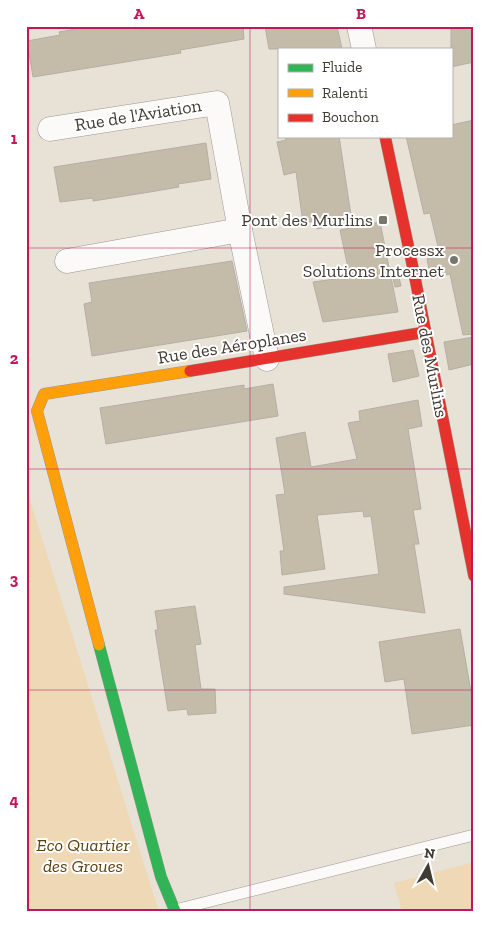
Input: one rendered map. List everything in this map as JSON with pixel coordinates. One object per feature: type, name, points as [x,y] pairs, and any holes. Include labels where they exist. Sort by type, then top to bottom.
[{"type":"street","points":[[359,26],[364,48]]},
{"type":"street","name":"Rue de l'Aviation","points":[[50,129],[218,103],[240,230],[267,359]]},
{"type":"street","name":"Rue des Murlins","points":[[385,138],[470,543],[474,576]]},
{"type":"street","points":[[67,261],[240,230]]},
{"type":"street","name":"Rue des Aéroplanes","points":[[169,911],[37,411],[44,394],[426,332]]},
{"type":"lane","points":[[169,911],[474,834]]},
{"type":"green space","name":"Eco Quartier des Groues","points":[[26,487],[159,912],[26,912]]},
{"type":"green space","points":[[474,862],[474,912],[402,912],[394,883]]},
{"type":"building","points":[[93,26],[243,26],[244,39],[180,50],[181,53],[33,77],[27,41],[60,35],[59,32]]},
{"type":"building","points":[[265,26],[337,26],[342,48],[278,48],[269,49]]},
{"type":"building","points":[[451,26],[474,26],[474,62],[452,67]]},
{"type":"building","points":[[474,120],[474,334],[463,335],[450,274],[431,279],[427,259],[440,255],[430,213],[424,214],[406,138],[452,138],[452,125]]},
{"type":"building","points":[[286,138],[339,138],[352,222],[317,229],[315,221],[303,223],[296,172],[284,175],[277,142],[286,140]]},
{"type":"building","points":[[206,143],[211,179],[178,184],[179,187],[93,201],[93,198],[60,202],[54,167]]},
{"type":"building","points":[[380,222],[398,312],[323,322],[313,282],[350,277],[340,230]]},
{"type":"building","points":[[232,261],[247,331],[92,356],[84,304],[92,302],[89,283]]},
{"type":"building","points":[[397,268],[401,286],[395,287],[391,270]]},
{"type":"building","points":[[474,337],[474,364],[449,370],[444,342]]},
{"type":"building","points":[[413,350],[419,376],[393,382],[388,354]]},
{"type":"building","points":[[273,384],[278,416],[106,444],[100,408],[244,385],[244,389]]},
{"type":"building","points":[[418,400],[422,426],[408,429],[421,509],[413,510],[419,544],[414,544],[425,613],[284,594],[284,587],[379,574],[371,516],[364,517],[363,511],[317,515],[325,569],[282,575],[280,551],[284,551],[276,495],[285,494],[276,438],[305,432],[311,467],[357,459],[348,423],[360,421],[359,411]]},
{"type":"building","points":[[195,606],[201,644],[195,645],[201,689],[215,689],[216,713],[188,715],[187,709],[168,711],[155,630],[158,630],[155,611]]},
{"type":"building","points":[[460,629],[474,709],[474,725],[412,734],[404,679],[385,682],[379,642]]},
{"type":"traffic: fast","points":[[99,645],[161,877],[175,911]]},
{"type":"traffic: slow","points":[[99,645],[37,411],[44,394],[190,371]]},
{"type":"traffic: jam","points":[[385,138],[474,576]]},
{"type":"traffic: jam","points":[[190,371],[426,332]]},
{"type":"place","name":"Pont des Murlins","points":[[383,220]]},
{"type":"place","name":"Processx Solutions Internet","points":[[454,260]]}]
